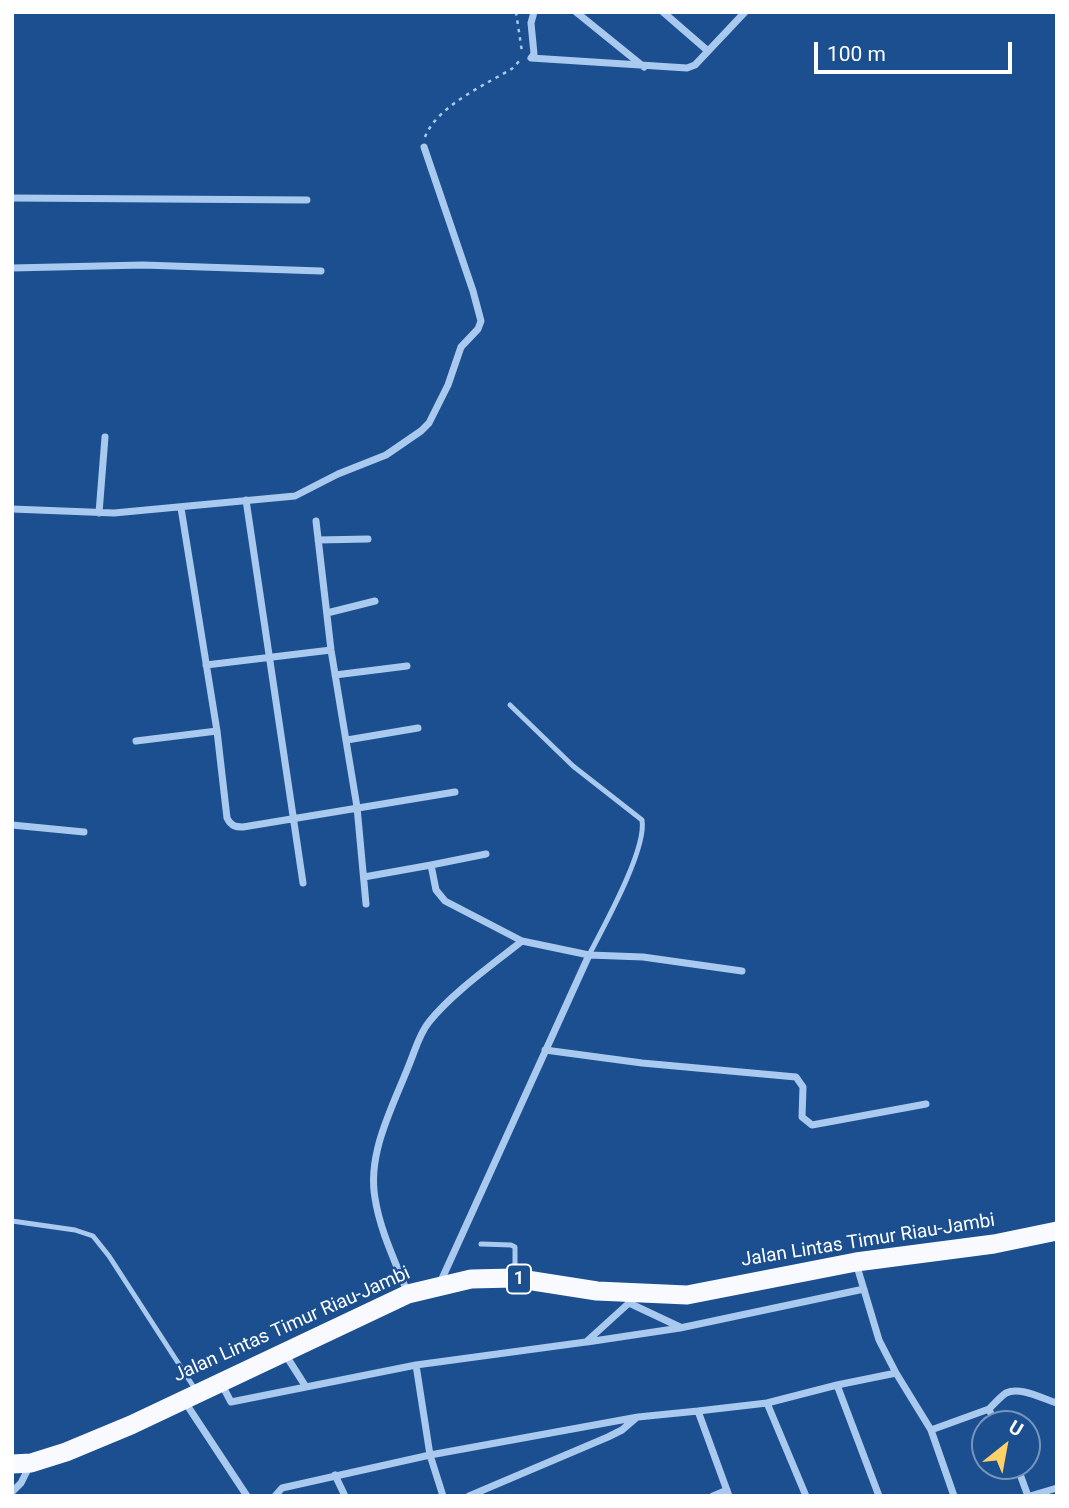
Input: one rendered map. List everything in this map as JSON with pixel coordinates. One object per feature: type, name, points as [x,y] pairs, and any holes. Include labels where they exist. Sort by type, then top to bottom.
[{"type":"highway","name":"Jalan Lintas Timur Riau-Jambi","points":[[22,1463],[66,1452],[131,1425],[408,1294],[438,1286],[471,1279],[514,1278],[629,1298],[687,1295],[856,1262],[993,1244],[1057,1231]]},
{"type":"street","points":[[534,12],[531,23],[534,54],[531,58],[687,68],[695,65],[745,12]]},
{"type":"street","points":[[576,12],[644,67]]},
{"type":"street","points":[[663,12],[708,51]]},
{"type":"street","points":[[12,509],[99,513],[181,508],[301,494],[338,474],[386,455],[421,431],[429,423],[461,347],[478,329],[481,321],[424,147]]},
{"type":"street","points":[[12,198],[307,200]]},
{"type":"street","points":[[12,268],[142,265],[321,271]]},
{"type":"street","points":[[99,513],[105,438]]},
{"type":"street","points":[[246,500],[303,883]]},
{"type":"street","points":[[181,508],[217,731],[227,818],[230,823],[243,827],[455,792]]},
{"type":"street","points":[[316,521],[331,650],[357,807],[366,904]]},
{"type":"street","points":[[318,540],[369,539]]},
{"type":"street","points":[[327,613],[375,601]]},
{"type":"street","points":[[206,664],[331,650]]},
{"type":"street","points":[[335,675],[407,666]]},
{"type":"street","points":[[347,740],[418,728]]},
{"type":"street","points":[[136,741],[217,731]]},
{"type":"street","points":[[12,825],[84,832]]},
{"type":"street","points":[[364,877],[486,854]]},
{"type":"street","points":[[430,865],[436,890],[446,901],[522,941],[589,955],[643,957],[742,971]]},
{"type":"street","points":[[408,1294],[374,1197],[377,1152],[389,1115],[428,1022],[522,941]]},
{"type":"street","points":[[438,1286],[589,955]]},
{"type":"street","points":[[545,1050],[642,1063],[796,1077],[803,1087],[802,1117],[812,1125],[926,1104]]},
{"type":"street","points":[[856,1262],[879,1340],[931,1430],[954,1496]]},
{"type":"street","points":[[220,1383],[231,1402],[416,1365],[681,1328],[864,1289]]},
{"type":"street","points":[[586,1342],[629,1298],[681,1328]]},
{"type":"street","points":[[285,1353],[306,1387]]},
{"type":"street","points":[[416,1365],[430,1455],[443,1496]]},
{"type":"street","points":[[275,1496],[282,1488],[430,1455],[638,1417],[767,1402],[896,1373]]},
{"type":"street","points":[[836,1385],[880,1496]]},
{"type":"street","points":[[931,1430],[989,1409],[1012,1392],[1022,1392],[1057,1403]]},
{"type":"street","points":[[190,1396],[247,1496]]},
{"type":"street","points":[[767,1402],[806,1496]]},
{"type":"street","points":[[698,1411],[728,1493],[713,1496]]},
{"type":"street","points":[[469,1496],[608,1437],[638,1417]]},
{"type":"street","points":[[12,1492],[21,1483],[22,1463]]},
{"type":"street","points":[[335,1475],[345,1496]]},
{"type":"street","points":[[1029,1496],[1057,1488]]},
{"type":"lane","points":[[510,705],[573,766],[642,820],[642,841],[618,898],[589,955]]},
{"type":"lane","points":[[12,1221],[75,1230],[93,1236],[109,1255],[190,1396]]},
{"type":"lane","points":[[481,1244],[515,1247],[514,1278]]},
{"type":"path","points":[[424,147],[427,130],[440,114],[518,65],[522,54],[516,12]]}]
